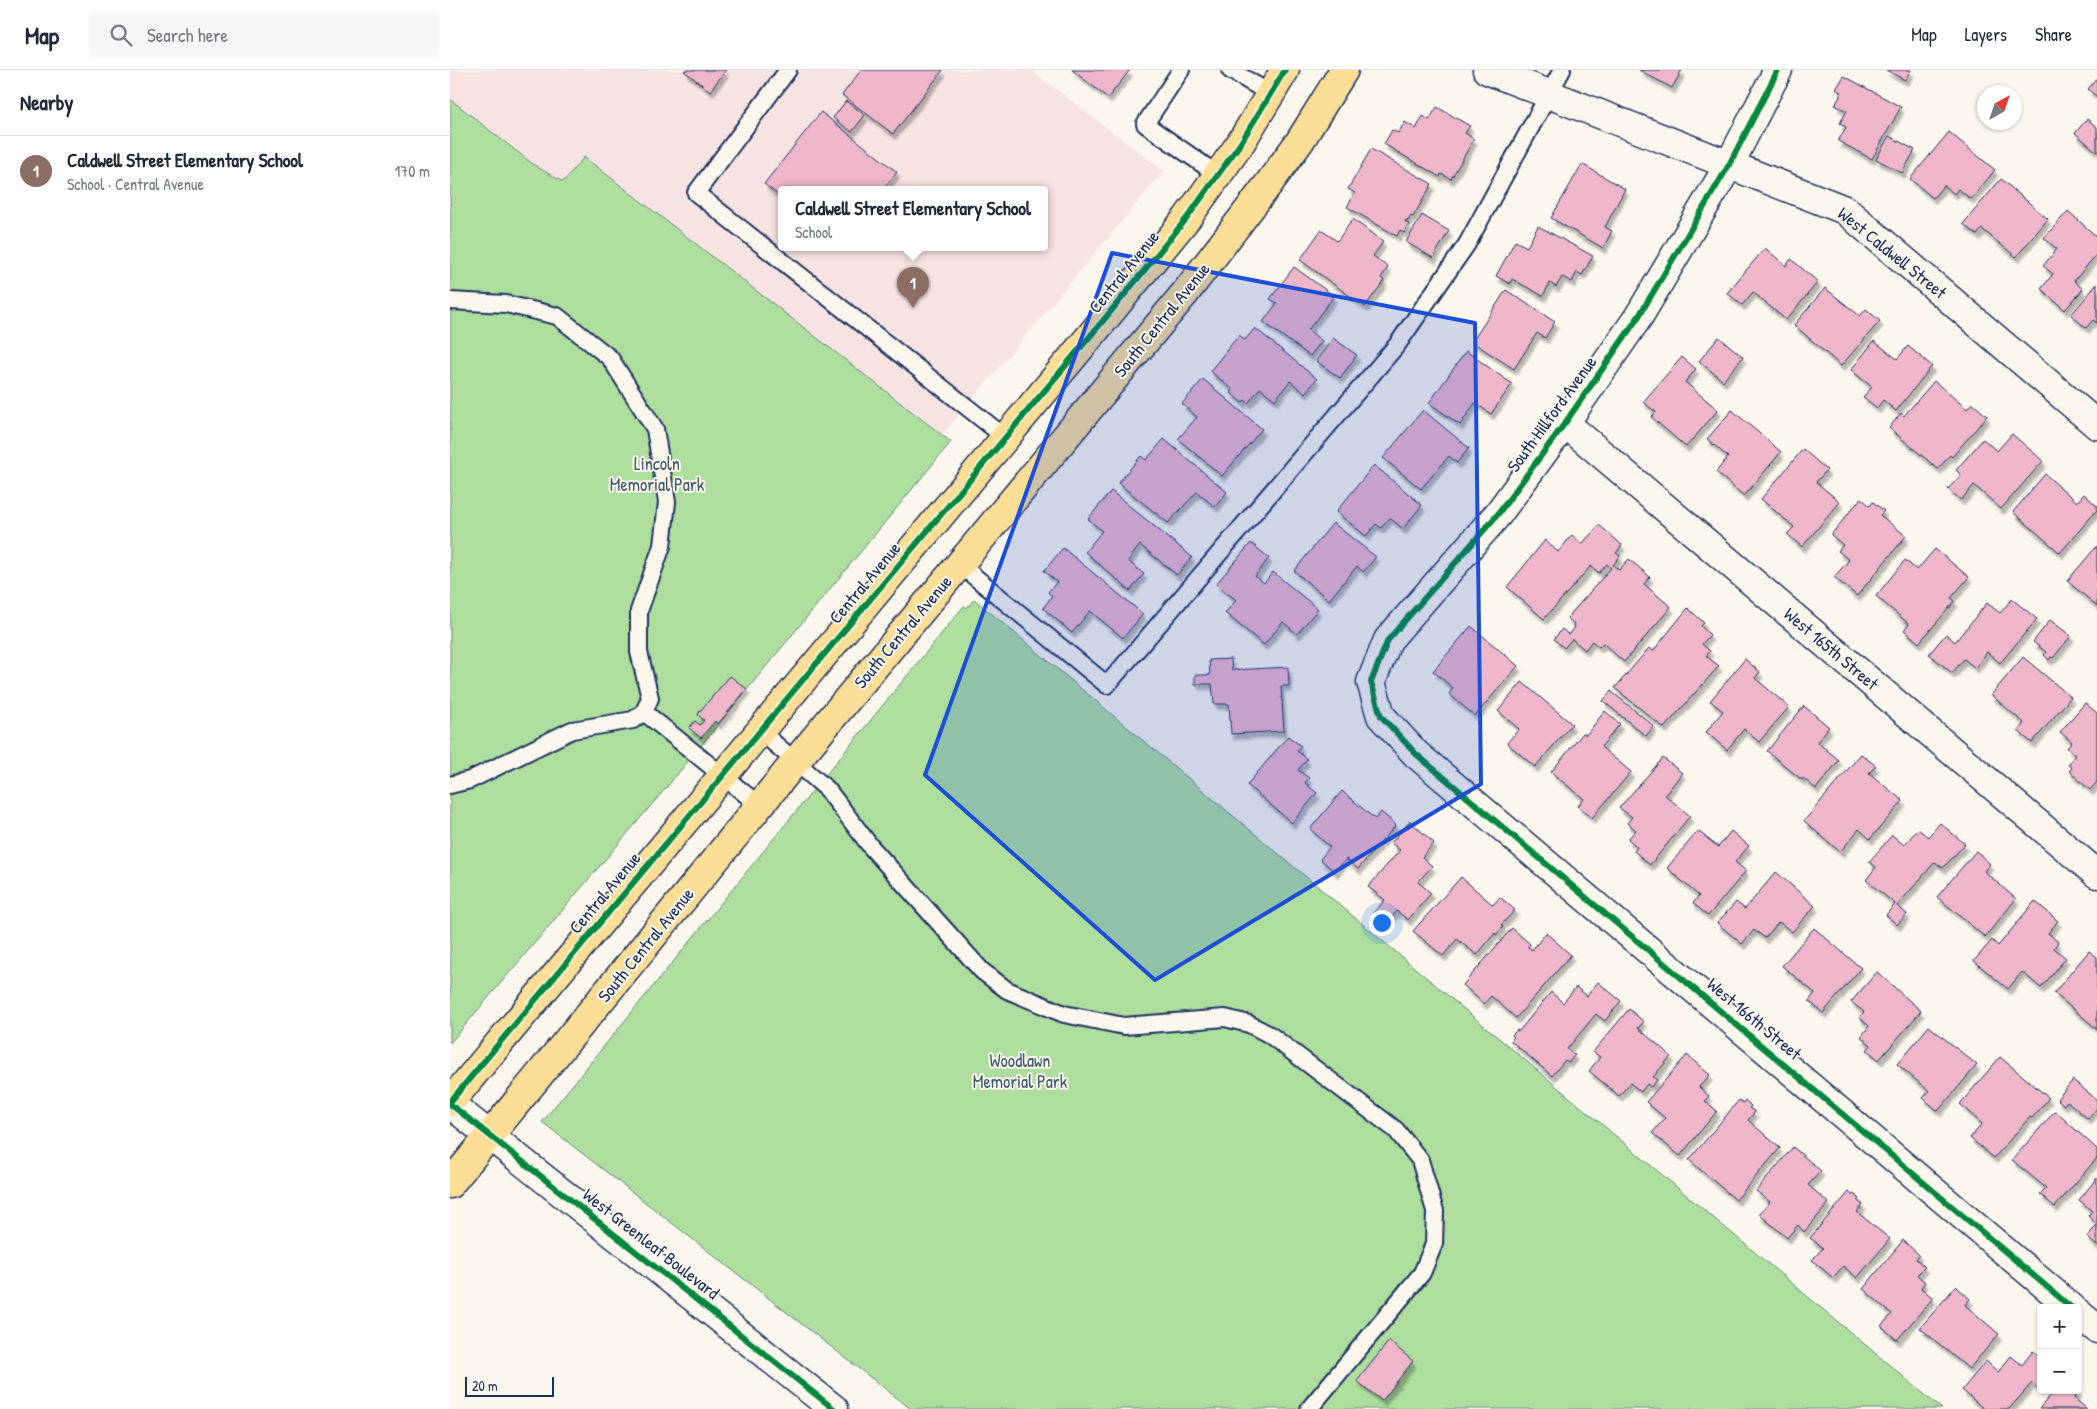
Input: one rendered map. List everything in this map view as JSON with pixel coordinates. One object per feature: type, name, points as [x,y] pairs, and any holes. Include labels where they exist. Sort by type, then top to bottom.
[{"type":"main road","name":"Central Avenue","points":[[450,1103],[1006,438],[1162,248],[1240,144],[1285,70]]},
{"type":"main road","name":"South Central Avenue","points":[[450,1184],[796,761],[1186,292],[1300,141],[1344,70]]},
{"type":"street","name":"West Caldwell Street","points":[[1487,70],[1548,96],[1844,210],[2097,425]]},
{"type":"street","name":"South Hillford Avenue","points":[[1416,754],[1381,716],[1370,682],[1388,640],[1498,514],[1565,423],[1639,316],[1729,165],[1778,70]]},
{"type":"street","name":"West 165th Street","points":[[1565,423],[2097,874]]},
{"type":"street","name":"West 166th Street","points":[[1416,754],[2067,1304]]},
{"type":"street","name":"West Greenleaf Boulevard","points":[[450,1103],[834,1409]]},
{"type":"street","points":[[2082,1316],[2097,1329]]},
{"type":"lane","points":[[788,70],[696,193],[1006,438]]},
{"type":"lane","points":[[1181,70],[1145,124],[1218,174]]},
{"type":"lane","points":[[1230,70],[1271,94]]},
{"type":"lane","points":[[959,564],[1107,686],[1397,346],[1467,244],[1562,70]]},
{"type":"lane","points":[[450,300],[506,304],[557,316],[610,358],[655,429],[667,502],[662,546],[639,611],[639,652],[650,698],[644,712],[632,720],[572,730],[470,780],[450,785]]},
{"type":"lane","points":[[644,712],[760,806]]},
{"type":"lane","points":[[760,731],[796,761],[826,790],[871,847],[982,971],[1007,990],[1064,1014],[1124,1026],[1225,1018],[1250,1024],[1270,1035],[1396,1130],[1420,1160],[1435,1211],[1434,1244],[1422,1273],[1309,1409]]},
{"type":"highlighted area","points":[[1112,253],[1475,323],[1481,784],[1155,980],[925,775]]},
{"type":"shaded area","points":[[450,70],[1031,70],[1164,171],[942,435],[584,158],[563,182],[534,165],[450,99]]},
{"type":"green space","name":"Lincoln Memorial Park","points":[[450,99],[534,165],[563,182],[584,157],[951,442],[671,782],[450,1043]]},
{"type":"green space","name":"Woodlawn Memorial Park","points":[[974,599],[1942,1409],[911,1409],[542,1122],[964,606],[967,608]]},
{"type":"building","points":[[685,70],[726,70],[710,91]]},
{"type":"building","points":[[861,70],[943,70],[893,134],[842,95]]},
{"type":"building","points":[[1072,70],[1130,70],[1108,98]]},
{"type":"building","points":[[1639,70],[1682,70],[1672,88]]},
{"type":"building","points":[[1886,70],[1911,70],[1905,80]]},
{"type":"building","points":[[1844,76],[1901,107],[1872,159],[1838,141],[1846,127],[1840,123],[1847,111],[1835,105],[1842,93],[1836,89]]},
{"type":"building","points":[[2097,78],[2097,97],[2088,89]]},
{"type":"building","points":[[846,101],[865,115],[852,132],[833,118]]},
{"type":"building","points":[[1437,107],[1470,126],[1465,133],[1474,139],[1451,179],[1441,174],[1440,177],[1384,144],[1392,130],[1398,133],[1405,122],[1416,129],[1423,116],[1429,120]]},
{"type":"building","points":[[821,112],[897,172],[885,186],[778,186],[778,195],[764,184]]},
{"type":"building","points":[[2087,119],[2097,127],[2097,152],[2075,133]]},
{"type":"building","points":[[1949,132],[1995,170],[1971,199],[1958,189],[1954,194],[1944,185],[1933,198],[1910,179]]},
{"type":"building","points":[[1889,136],[1915,150],[1902,173],[1876,159]]},
{"type":"building","points":[[1371,149],[1432,184],[1413,217],[1411,216],[1408,221],[1406,220],[1405,222],[1409,224],[1404,233],[1400,230],[1397,236],[1347,207],[1355,193],[1348,189]]},
{"type":"building","points":[[1582,164],[1625,189],[1605,227],[1612,231],[1603,248],[1551,218]]},
{"type":"building","points":[[2001,179],[2048,219],[2016,257],[1982,229],[1977,235],[1963,224]]},
{"type":"building","points":[[2068,211],[2097,237],[2097,254],[2074,281],[2083,289],[2065,310],[2041,289],[2053,274],[2043,266],[2057,249],[2044,238]]},
{"type":"building","points":[[1422,215],[1449,231],[1433,258],[1406,242]]},
{"type":"building","points":[[1353,219],[1383,242],[1373,256],[1388,267],[1381,278],[1384,280],[1365,307],[1300,260],[1321,230],[1337,241]]},
{"type":"building","points":[[1538,226],[1593,256],[1582,275],[1577,272],[1572,282],[1562,277],[1556,287],[1550,283],[1543,296],[1512,279],[1510,284],[1496,276],[1515,241],[1527,247]]},
{"type":"building","points":[[1765,248],[1786,266],[1791,259],[1818,282],[1786,320],[1753,292],[1742,305],[1727,293]]},
{"type":"building","points":[[1294,267],[1334,296],[1308,330],[1322,341],[1310,356],[1263,322],[1277,303],[1270,299]]},
{"type":"building","points":[[2097,284],[2097,323],[2093,320],[2086,328],[2071,315]]},
{"type":"building","points":[[1825,288],[1860,316],[1866,309],[1880,321],[1841,366],[1794,325]]},
{"type":"building","points":[[1506,290],[1555,322],[1545,338],[1537,333],[1514,369],[1472,342]]},
{"type":"building","points":[[1255,328],[1317,379],[1305,393],[1290,381],[1275,400],[1260,388],[1248,403],[1245,400],[1242,403],[1231,393],[1233,390],[1210,371],[1239,335],[1245,340]]},
{"type":"building","points":[[1719,337],[1743,357],[1723,381],[1699,361]]},
{"type":"building","points":[[1333,338],[1357,355],[1340,378],[1316,361]]},
{"type":"building","points":[[1874,341],[1897,359],[1908,346],[1932,366],[1896,411],[1883,400],[1877,408],[1863,397],[1872,387],[1851,370]]},
{"type":"building","points":[[1466,351],[1512,384],[1491,414],[1475,403],[1460,425],[1429,403]]},
{"type":"building","points":[[1682,357],[1696,369],[1685,382],[1718,410],[1686,447],[1651,417],[1656,412],[1643,402]]},
{"type":"building","points":[[1203,379],[1262,429],[1222,476],[1178,439],[1197,417],[1182,404]]},
{"type":"building","points":[[1934,381],[1967,409],[1972,403],[1987,416],[1952,457],[1950,455],[1938,469],[1889,428],[1901,413],[1904,416]]},
{"type":"building","points":[[1423,410],[1469,448],[1457,463],[1449,456],[1421,489],[1383,458]]},
{"type":"building","points":[[1732,410],[1781,452],[1744,496],[1716,472],[1728,457],[1707,439]]},
{"type":"building","points":[[2012,434],[2043,461],[2001,509],[1974,485],[1961,500],[1948,489],[1961,475],[1956,470],[1983,439],[1997,451]]},
{"type":"building","points":[[1164,439],[1227,492],[1215,507],[1197,492],[1168,523],[1118,483],[1141,456],[1146,460]]},
{"type":"building","points":[[1803,449],[1827,470],[1816,482],[1840,502],[1802,547],[1787,534],[1794,527],[1761,499]]},
{"type":"building","points":[[1374,465],[1422,505],[1403,529],[1390,518],[1381,528],[1376,524],[1366,536],[1336,512]]},
{"type":"building","points":[[2045,474],[2077,502],[2084,494],[2097,506],[2097,510],[2060,553],[2013,512]]},
{"type":"building","points":[[1111,491],[1192,557],[1177,575],[1140,545],[1128,561],[1144,574],[1130,591],[1085,552],[1102,531],[1088,519]]},
{"type":"building","points":[[1861,498],[1870,506],[1873,502],[1884,511],[1880,515],[1906,536],[1857,596],[1834,577],[1849,560],[1838,551],[1843,545],[1831,535]]},
{"type":"building","points":[[1333,523],[1376,557],[1363,572],[1357,566],[1329,600],[1294,571]]},
{"type":"building","points":[[1599,525],[1622,545],[1616,553],[1620,556],[1613,565],[1619,570],[1629,559],[1650,577],[1644,584],[1671,607],[1624,662],[1603,643],[1599,647],[1592,641],[1585,650],[1572,639],[1564,648],[1554,639],[1562,629],[1569,635],[1575,627],[1567,618],[1611,568],[1607,564],[1599,573],[1591,566],[1544,619],[1507,587],[1545,540],[1558,552],[1572,535],[1582,544]]},
{"type":"building","points":[[1251,543],[1269,558],[1255,576],[1264,583],[1273,572],[1318,609],[1297,634],[1283,622],[1264,645],[1225,613],[1236,600],[1216,584]]},
{"type":"building","points":[[2097,546],[2097,606],[2067,581]]},
{"type":"building","points":[[1063,548],[1143,614],[1123,638],[1090,611],[1072,633],[1043,608],[1052,596],[1048,592],[1057,582],[1044,571]]},
{"type":"building","points":[[1935,549],[1969,577],[1951,598],[1955,601],[1919,643],[1904,630],[1909,624],[1876,596],[1905,560],[1917,570]]},
{"type":"building","points":[[2012,599],[2037,619],[2000,663],[1987,652],[1975,668],[1964,659],[1952,673],[1929,654],[1946,634],[1955,642],[1987,603],[2000,613]]},
{"type":"building","points":[[1688,608],[1704,623],[1701,626],[1710,635],[1702,644],[1710,651],[1706,656],[1719,666],[1664,728],[1615,688],[1649,648],[1653,651]]},
{"type":"building","points":[[2050,620],[2071,636],[2053,658],[2051,657],[2049,660],[2044,655],[2046,652],[2033,642]]},
{"type":"building","points":[[1471,626],[1518,666],[1475,716],[1449,694],[1453,688],[1433,671]]},
{"type":"building","points":[[2023,657],[2071,697],[2032,743],[2018,731],[2024,723],[1991,695]]},
{"type":"building","points":[[1231,659],[1232,670],[1288,667],[1289,686],[1281,686],[1284,731],[1231,734],[1229,704],[1214,704],[1212,684],[1195,684],[1195,675],[1210,675],[1209,660]]},
{"type":"building","points":[[1745,659],[1760,672],[1755,678],[1789,707],[1759,742],[1744,729],[1727,750],[1706,732],[1723,711],[1710,701]]},
{"type":"building","points":[[730,676],[747,689],[718,724],[715,721],[701,738],[689,728],[695,721],[700,725],[704,720],[698,715],[700,711]]},
{"type":"building","points":[[1522,682],[1572,724],[1535,767],[1507,743],[1519,729],[1498,711]]},
{"type":"building","points":[[1611,691],[1654,726],[1646,736],[1603,701]]},
{"type":"building","points":[[2085,703],[2097,713],[2097,782],[2090,790],[2069,771],[2072,768],[2068,765],[2075,755],[2067,748],[2072,742],[2060,732]]},
{"type":"building","points":[[1804,706],[1829,727],[1817,742],[1839,760],[1816,789],[1767,751]]},
{"type":"building","points":[[1605,711],[1620,724],[1601,747],[1631,772],[1592,818],[1578,806],[1584,799],[1551,772],[1583,733],[1586,735]]},
{"type":"building","points":[[1288,736],[1301,746],[1297,751],[1307,759],[1298,770],[1309,778],[1305,783],[1317,793],[1292,823],[1247,785]]},
{"type":"building","points":[[1861,754],[1876,766],[1869,773],[1903,801],[1870,839],[1859,829],[1840,852],[1804,821]]},
{"type":"building","points":[[1663,758],[1682,773],[1665,795],[1690,816],[1650,865],[1634,851],[1637,847],[1628,839],[1636,830],[1627,823],[1632,817],[1619,808]]},
{"type":"building","points":[[1342,791],[1375,819],[1381,812],[1396,825],[1358,869],[1346,859],[1335,872],[1320,859],[1330,847],[1310,829]]},
{"type":"building","points":[[1410,821],[1434,843],[1422,857],[1432,866],[1418,882],[1431,893],[1408,920],[1397,911],[1386,924],[1373,913],[1385,900],[1368,887],[1400,850],[1391,843]]},
{"type":"building","points":[[1940,823],[1965,844],[1943,868],[1935,862],[1897,906],[1907,914],[1897,925],[1886,915],[1895,904],[1866,880],[1876,867],[1869,862],[1892,835],[1904,845],[1918,829],[1928,837]]},
{"type":"building","points":[[1698,831],[1718,847],[1731,831],[1749,846],[1735,862],[1746,871],[1708,916],[1693,903],[1699,896],[1667,868]]},
{"type":"building","points":[[1976,851],[1990,864],[1984,871],[2016,899],[1985,937],[1937,897]]},
{"type":"building","points":[[1776,872],[1815,906],[1792,932],[1779,922],[1765,938],[1754,930],[1742,944],[1717,923],[1736,902],[1745,909]]},
{"type":"building","points":[[1461,877],[1493,905],[1500,897],[1515,910],[1501,925],[1503,927],[1496,935],[1495,933],[1477,955],[1457,939],[1443,956],[1413,931]]},
{"type":"building","points":[[2035,901],[2058,921],[2048,933],[2058,942],[2054,948],[2066,958],[2041,988],[2022,972],[2008,989],[1974,961],[1992,940],[1998,946]]},
{"type":"building","points":[[1512,928],[1530,944],[1528,947],[1532,950],[1546,933],[1571,955],[1516,1018],[1491,996],[1484,1004],[1463,985]]},
{"type":"building","points":[[1814,928],[1861,968],[1823,1013],[1809,1001],[1815,993],[1782,966]]},
{"type":"building","points":[[2089,951],[2097,957],[2097,1029],[2054,993]]},
{"type":"building","points":[[1877,972],[1921,1011],[1879,1060],[1867,1050],[1871,1045],[1861,1037],[1869,1026],[1859,1017],[1864,1012],[1851,1002]]},
{"type":"building","points":[[1598,982],[1621,1001],[1605,1021],[1596,1014],[1567,1049],[1575,1055],[1569,1062],[1565,1060],[1552,1076],[1511,1041],[1514,1037],[1512,1035],[1517,1030],[1519,1031],[1551,992],[1563,1003],[1576,987],[1587,996]]},
{"type":"building","points":[[1629,1009],[1644,1022],[1638,1028],[1671,1056],[1653,1077],[1657,1080],[1651,1087],[1647,1084],[1641,1092],[1630,1083],[1619,1096],[1589,1071],[1600,1057],[1593,1052]]},
{"type":"building","points":[[1929,1026],[1977,1065],[1938,1111],[1923,1098],[1929,1091],[1897,1064]]},
{"type":"building","points":[[1687,1055],[1710,1075],[1699,1087],[1709,1096],[1705,1101],[1717,1111],[1680,1156],[1652,1133],[1665,1118],[1646,1102]]},
{"type":"building","points":[[2000,1057],[2049,1098],[1994,1158],[1970,1138],[1982,1124],[1960,1104]]},
{"type":"building","points":[[2073,1080],[2097,1100],[2097,1108],[2088,1119],[2067,1101],[2064,1105],[2057,1099]]},
{"type":"building","points":[[1739,1100],[1743,1103],[1745,1100],[1751,1106],[1749,1108],[1755,1112],[1748,1120],[1780,1148],[1736,1200],[1689,1160]]},
{"type":"building","points":[[2055,1111],[2097,1149],[2097,1158],[2055,1207],[2040,1194],[2046,1188],[2012,1160]]},
{"type":"building","points":[[1793,1147],[1821,1171],[1808,1185],[1829,1203],[1804,1232],[1798,1225],[1787,1238],[1759,1214],[1770,1202],[1756,1191]]},
{"type":"building","points":[[2097,1178],[2097,1224],[2088,1216],[2092,1211],[2079,1200]]},
{"type":"building","points":[[1849,1192],[1860,1199],[1858,1201],[1863,1205],[1857,1212],[1890,1239],[1857,1278],[1843,1266],[1833,1278],[1812,1260],[1823,1248],[1810,1238]]},
{"type":"building","points":[[2097,1225],[2097,1246],[2087,1237]]},
{"type":"building","points":[[1903,1240],[1919,1255],[1916,1259],[1925,1267],[1917,1275],[1925,1282],[1921,1288],[1933,1298],[1897,1340],[1881,1326],[1892,1314],[1863,1289]]},
{"type":"building","points":[[1956,1286],[1970,1299],[1965,1305],[1999,1334],[1969,1369],[1920,1328]]},
{"type":"building","points":[[1389,1341],[1413,1361],[1382,1401],[1357,1381]]},
{"type":"building","points":[[2033,1351],[2037,1354],[2037,1387],[2032,1383],[2009,1409],[1984,1409],[1962,1390],[1986,1361],[1998,1372],[2011,1356],[2022,1365]]},
{"type":"building","points":[[2052,1394],[2077,1394],[2074,1398],[2087,1409],[2039,1409]]},
{"type":"cycle path","points":[[450,1102],[1187,218],[1240,144],[1285,70]]},
{"type":"cycle path","points":[[1778,70],[1729,165],[1639,316],[1565,423],[1498,514],[1388,640],[1371,682],[1381,716],[1416,754],[2067,1304]]},
{"type":"cycle path","points":[[450,1104],[834,1409]]},
{"type":"place","name":"Caldwell Street Elementary School","points":[[913,308]]}]
